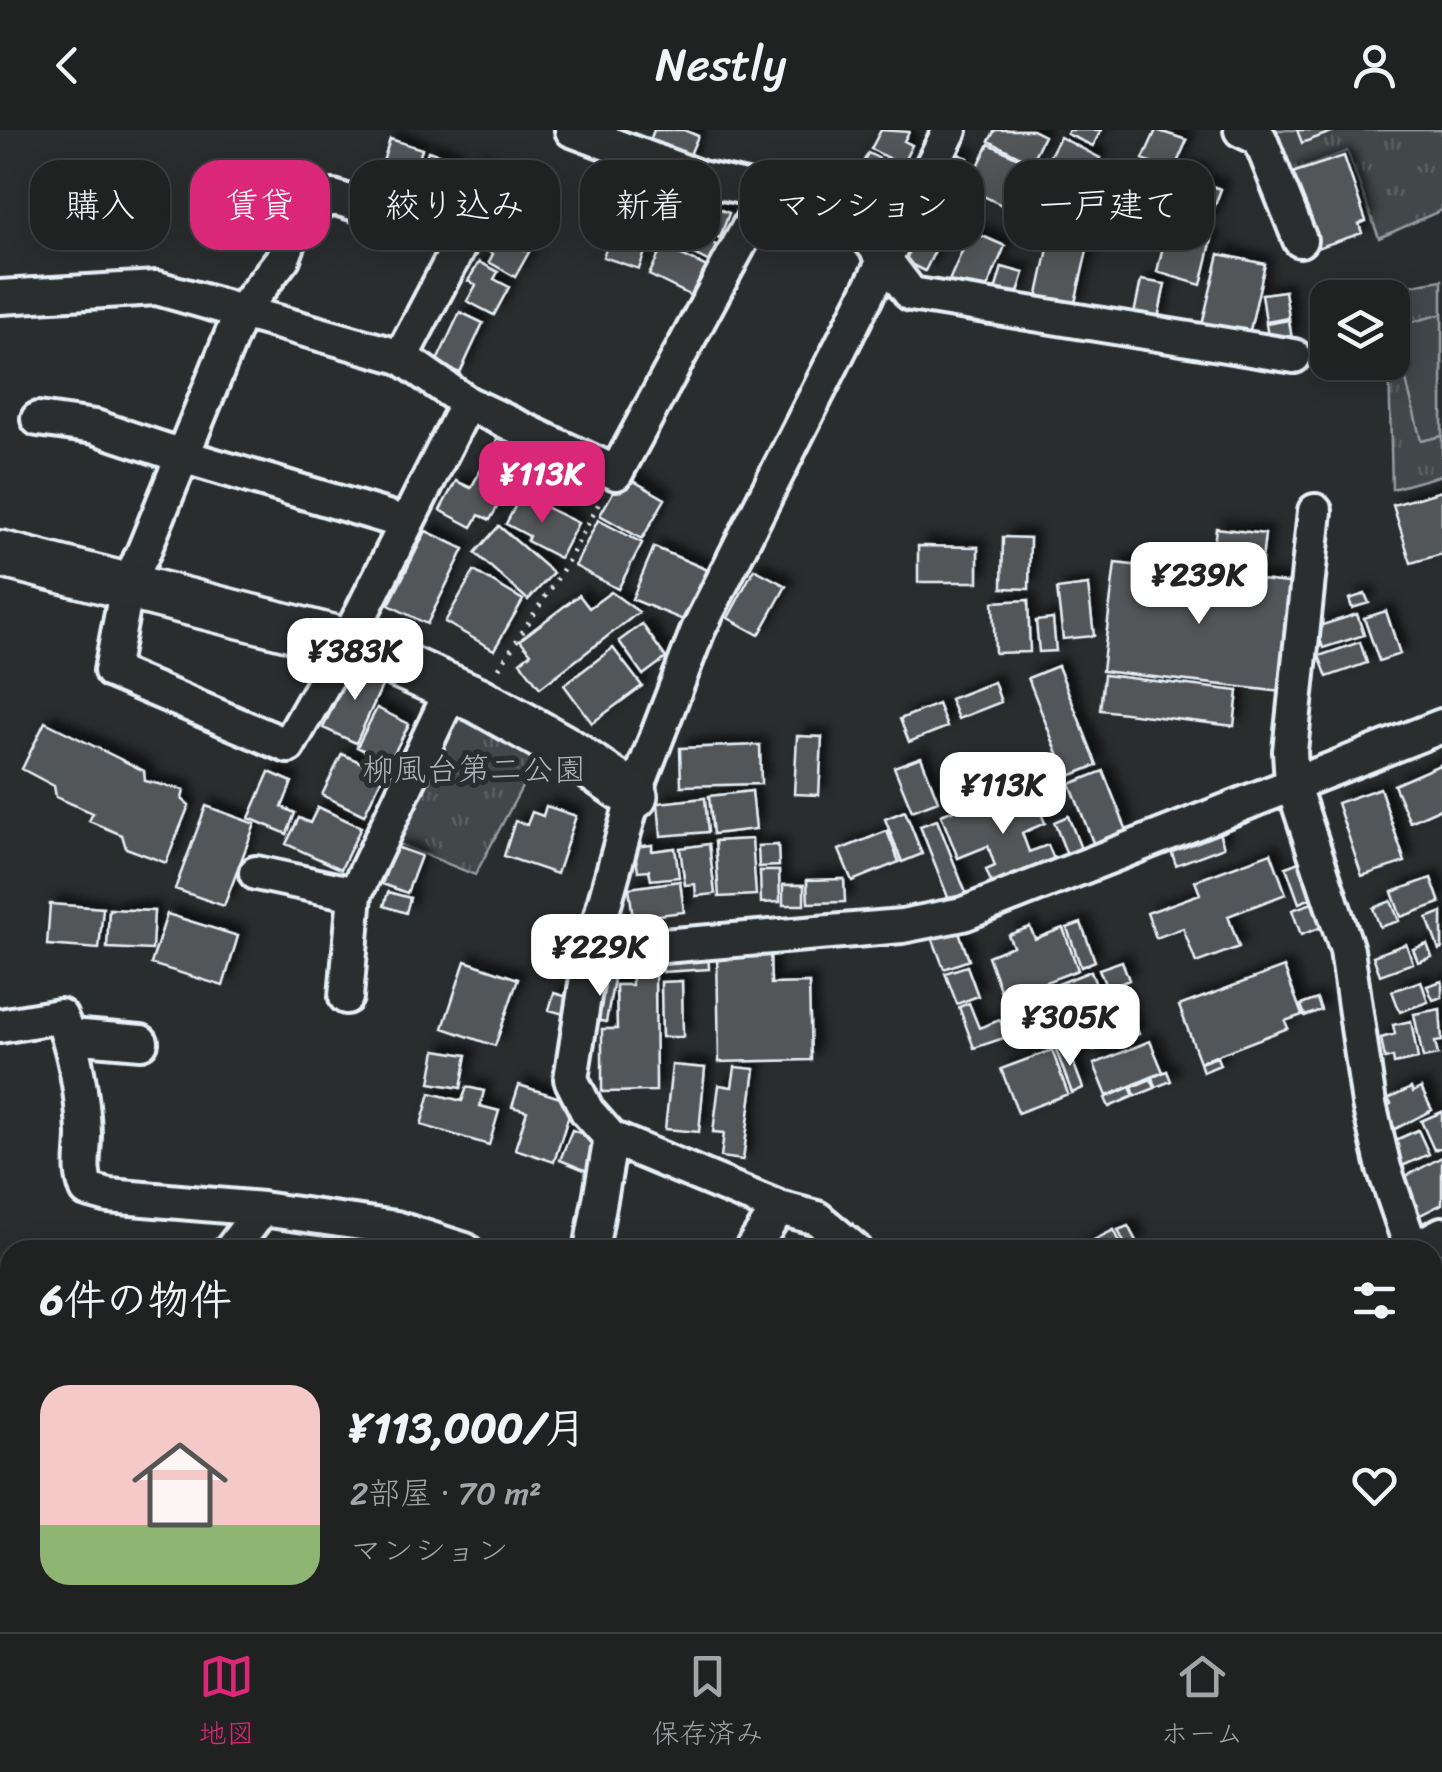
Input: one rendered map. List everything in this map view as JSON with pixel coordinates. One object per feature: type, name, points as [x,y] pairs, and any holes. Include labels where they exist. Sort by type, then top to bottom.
[{"type":"street","points":[[572,130],[701,178],[740,187]]},
{"type":"street","points":[[843,1240],[817,1218],[779,1208],[611,1138],[587,1110],[571,1079],[591,952],[634,796],[698,630],[950,130]]},
{"type":"street","points":[[1242,130],[1260,139],[1300,240]]},
{"type":"street","points":[[401,358],[464,237],[333,197],[302,212],[283,258],[240,314],[126,586],[111,671],[288,746],[347,642],[468,404]]},
{"type":"street","points":[[0,297],[157,288],[401,358],[468,404],[616,473],[740,243]]},
{"type":"street","points":[[878,250],[912,294],[1294,356]]},
{"type":"street","points":[[38,418],[95,426],[407,523]]},
{"type":"street","points":[[1316,511],[1290,751],[1292,783],[1346,950],[1369,1104],[1384,1168],[1409,1240]]},
{"type":"street","points":[[0,554],[347,642],[465,694],[566,749],[634,796]]},
{"type":"street","points":[[346,997],[355,894],[465,694]]},
{"type":"street","points":[[591,952],[902,926],[963,914],[1442,726]]},
{"type":"street","points":[[256,873],[355,894]]},
{"type":"street","points":[[0,1026],[60,1016],[70,1036],[84,1134],[80,1174],[87,1190],[109,1196],[262,1208],[396,1228],[434,1240]]},
{"type":"street","points":[[70,1036],[140,1042]]},
{"type":"street","points":[[593,1240],[611,1138]]},
{"type":"street","points":[[238,1240],[262,1208]]},
{"type":"street","points":[[758,1240],[779,1208]]},
{"type":"path","points":[[465,694],[564,568],[616,473]]},
{"type":"green space","points":[[1261,130],[1442,130],[1442,210],[1379,238],[1347,151],[1285,175]]},
{"type":"green space","points":[[1442,280],[1442,475],[1392,489],[1389,380],[1410,380],[1410,286]]},
{"type":"green space","points":[[1442,314],[1442,436],[1421,441],[1406,380],[1410,380],[1410,322]]},
{"type":"green space","name":"柳風台第二公園","points":[[455,694],[545,744],[475,875],[384,838]]},
{"type":"building","points":[[654,130],[684,130],[698,136],[688,160],[676,160],[647,148]]},
{"type":"building","points":[[881,130],[909,132],[904,141],[912,145],[904,160],[892,160],[871,149]]},
{"type":"building","points":[[995,130],[1032,130],[1044,136],[1032,160],[989,141]]},
{"type":"building","points":[[1069,130],[1101,130],[1093,146],[1067,134]]},
{"type":"building","points":[[1156,130],[1187,140],[1178,160],[1143,159]]},
{"type":"building","points":[[1297,130],[1337,130],[1302,143]]},
{"type":"building","points":[[1060,137],[1100,158],[1099,160],[1048,160]]},
{"type":"building","points":[[390,139],[422,149],[419,160],[384,160]]},
{"type":"building","points":[[989,144],[1022,160],[1004,160],[1004,206],[984,196],[981,160]]},
{"type":"building","points":[[428,151],[457,160],[425,160]]},
{"type":"building","points":[[952,152],[968,158],[967,160],[949,160]]},
{"type":"building","points":[[1344,156],[1366,221],[1359,224],[1362,233],[1314,249],[1289,174]]},
{"type":"building","points":[[1214,187],[1221,189],[1214,208]]},
{"type":"building","points":[[720,210],[729,213],[720,238]]},
{"type":"building","points":[[984,237],[1004,246],[983,298],[948,283],[963,250],[984,250]]},
{"type":"building","points":[[722,248],[714,264],[694,254],[696,250]]},
{"type":"building","points":[[486,250],[529,252],[515,277],[489,262],[493,254]]},
{"type":"building","points":[[605,250],[646,250],[639,269],[603,257]]},
{"type":"building","points":[[661,250],[671,250],[707,267],[692,296],[649,275]]},
{"type":"building","points":[[905,250],[935,250],[925,271],[901,259]]},
{"type":"building","points":[[1048,250],[1087,250],[1074,307],[1037,299]]},
{"type":"building","points":[[1162,250],[1209,250],[1201,285],[1157,272]]},
{"type":"building","points":[[1219,254],[1265,264],[1248,339],[1201,329]]},
{"type":"building","points":[[479,262],[498,272],[494,279],[509,287],[494,315],[467,301],[476,285],[468,281]]},
{"type":"building","points":[[1002,267],[1024,273],[1014,305],[993,298]]},
{"type":"building","points":[[1141,280],[1165,284],[1156,328],[1132,324]]},
{"type":"building","points":[[1285,291],[1289,318],[1266,322],[1262,294]]},
{"type":"building","points":[[460,312],[483,323],[460,373],[436,363]]},
{"type":"building","points":[[1289,320],[1292,340],[1269,344],[1266,324]]},
{"type":"building","points":[[501,432],[576,463],[559,495],[488,457]]},
{"type":"building","points":[[485,462],[514,477],[490,520],[479,515],[472,527],[440,510],[456,481],[471,488]]},
{"type":"building","points":[[623,475],[665,499],[642,539],[600,515]]},
{"type":"building","points":[[1442,491],[1442,554],[1411,563],[1393,505]]},
{"type":"building","points":[[521,495],[578,523],[560,558],[527,541],[529,536],[506,524]]},
{"type":"building","points":[[598,520],[642,543],[618,589],[575,566]]},
{"type":"building","points":[[499,526],[553,573],[528,600],[475,553]]},
{"type":"building","points":[[1216,528],[1265,534],[1261,569],[1212,563]]},
{"type":"building","points":[[426,531],[464,549],[427,624],[389,605]]},
{"type":"building","points":[[1003,537],[1030,538],[1029,589],[1002,588]]},
{"type":"building","points":[[918,546],[978,547],[978,582],[918,582]]},
{"type":"building","points":[[654,547],[710,571],[688,622],[632,599]]},
{"type":"building","points":[[1115,563],[1296,584],[1283,692],[1102,671]]},
{"type":"building","points":[[754,569],[786,586],[759,635],[728,618]]},
{"type":"building","points":[[474,571],[523,600],[494,650],[445,622]]},
{"type":"building","points":[[1088,585],[1094,636],[1063,639],[1057,589]]},
{"type":"building","points":[[611,592],[639,612],[540,688],[520,662],[531,653],[520,640],[579,595],[589,608]]},
{"type":"building","points":[[1365,594],[1369,603],[1352,608],[1349,599]]},
{"type":"building","points":[[1028,600],[1030,652],[995,653],[993,602]]},
{"type":"building","points":[[1386,611],[1400,654],[1379,661],[1364,618]]},
{"type":"building","points":[[1357,614],[1364,635],[1323,648],[1316,627]]},
{"type":"building","points":[[1053,619],[1056,651],[1039,652],[1036,621]]},
{"type":"building","points":[[642,624],[666,658],[643,675],[619,641]]},
{"type":"building","points":[[1360,642],[1367,663],[1327,677],[1319,656]]},
{"type":"building","points":[[613,648],[642,686],[592,723],[564,685]]},
{"type":"building","points":[[354,662],[386,677],[356,743],[323,728]]},
{"type":"building","points":[[1058,666],[1097,765],[1067,777],[1028,678]]},
{"type":"building","points":[[1104,675],[1238,691],[1234,726],[1100,710]]},
{"type":"building","points":[[994,682],[1001,702],[958,719],[950,699]]},
{"type":"building","points":[[938,704],[947,727],[909,742],[900,719]]},
{"type":"building","points":[[377,708],[409,724],[389,763],[357,747]]},
{"type":"building","points":[[45,722],[144,771],[145,781],[184,790],[182,799],[189,805],[166,863],[126,848],[122,835],[89,821],[93,813],[56,797],[54,786],[22,769]]},
{"type":"building","points":[[797,736],[822,737],[819,795],[794,794]]},
{"type":"building","points":[[760,745],[761,784],[681,786],[680,748]]},
{"type":"building","points":[[342,754],[384,773],[364,815],[322,795]]},
{"type":"building","points":[[921,757],[938,801],[912,811],[894,767]]},
{"type":"building","points":[[1442,764],[1442,815],[1439,809],[1410,822],[1394,785]]},
{"type":"building","points":[[1103,771],[1127,831],[1094,845],[1070,784]]},
{"type":"building","points":[[269,772],[292,782],[282,807],[295,813],[287,834],[249,818]]},
{"type":"building","points":[[1028,781],[1045,823],[1022,833],[1029,852],[1048,845],[1059,871],[997,896],[986,870],[995,866],[988,846],[958,858],[941,815]]},
{"type":"building","points":[[1380,788],[1405,862],[1362,876],[1337,803]]},
{"type":"building","points":[[752,791],[756,829],[713,834],[709,796]]},
{"type":"building","points":[[705,798],[708,832],[661,836],[658,803]]},
{"type":"building","points":[[206,806],[255,824],[224,906],[175,889]]},
{"type":"building","points":[[546,806],[576,816],[557,874],[504,856],[515,821],[527,825],[532,812],[543,816]]},
{"type":"building","points":[[318,807],[361,827],[341,869],[286,844],[299,818],[310,823]]},
{"type":"building","points":[[905,811],[922,854],[902,862],[885,819]]},
{"type":"building","points":[[1068,816],[1083,854],[1069,860],[1054,822]]},
{"type":"building","points":[[937,820],[966,893],[949,900],[920,826]]},
{"type":"building","points":[[1216,824],[1224,847],[1176,865],[1168,842]]},
{"type":"building","points":[[887,831],[899,862],[852,881],[839,850]]},
{"type":"building","points":[[752,839],[756,895],[719,897],[715,841]]},
{"type":"building","points":[[709,844],[715,894],[696,896],[695,884],[685,885],[680,848]]},
{"type":"building","points":[[652,845],[652,851],[675,848],[679,877],[651,880],[649,870],[638,871],[634,847]]},
{"type":"building","points":[[778,845],[779,866],[759,867],[758,846]]},
{"type":"building","points":[[396,847],[421,856],[407,893],[382,884]]},
{"type":"building","points":[[1271,853],[1286,894],[1228,916],[1239,947],[1196,963],[1183,928],[1156,938],[1147,913],[1200,894],[1195,881]]},
{"type":"building","points":[[1304,860],[1317,896],[1299,903],[1286,867]]},
{"type":"building","points":[[760,871],[779,871],[780,902],[761,903]]},
{"type":"building","points":[[1431,878],[1440,903],[1401,917],[1392,892]]},
{"type":"building","points":[[844,879],[845,902],[808,903],[807,880]]},
{"type":"building","points":[[680,881],[684,912],[633,918],[629,888]]},
{"type":"building","points":[[783,885],[804,885],[804,905],[783,905]]},
{"type":"building","points":[[388,892],[410,898],[406,913],[384,906]]},
{"type":"building","points":[[1321,900],[1330,924],[1301,935],[1292,910]]},
{"type":"building","points":[[1391,901],[1399,921],[1380,927],[1373,908]]},
{"type":"building","points":[[50,904],[103,908],[99,949],[47,945]]},
{"type":"building","points":[[109,909],[154,911],[152,950],[107,948]]},
{"type":"building","points":[[1442,912],[1442,949],[1439,950],[1427,918]]},
{"type":"building","points":[[167,914],[238,936],[223,986],[151,964]]},
{"type":"building","points":[[1081,923],[1095,961],[1081,967],[1067,928]]},
{"type":"building","points":[[957,927],[969,960],[944,969],[932,937]]},
{"type":"building","points":[[1030,927],[1035,939],[1063,928],[1078,970],[1003,998],[988,956],[1013,946],[1008,935]]},
{"type":"building","points":[[1406,944],[1413,963],[1380,975],[1373,956]]},
{"type":"building","points":[[1427,944],[1432,957],[1418,962],[1413,949]]},
{"type":"building","points":[[708,947],[709,969],[663,972],[662,949]]},
{"type":"building","points":[[770,950],[771,984],[809,983],[811,1060],[719,1062],[717,951]]},
{"type":"building","points":[[465,961],[518,979],[495,1046],[443,1028]]},
{"type":"building","points":[[1122,961],[1129,980],[1107,989],[1099,969]]},
{"type":"building","points":[[967,966],[978,996],[957,1004],[945,973]]},
{"type":"building","points":[[1284,967],[1302,1015],[1285,1021],[1288,1028],[1200,1062],[1179,1006]]},
{"type":"building","points":[[1091,971],[1100,997],[1062,1011],[1053,986]]},
{"type":"building","points":[[632,972],[655,972],[656,1091],[602,1092],[602,1029],[617,1029],[616,985],[632,985]]},
{"type":"building","points":[[594,975],[614,979],[606,1022],[586,1018]]},
{"type":"building","points":[[682,981],[683,1037],[662,1037],[661,982]]},
{"type":"building","points":[[1421,981],[1428,1002],[1400,1012],[1392,991]]},
{"type":"building","points":[[1442,981],[1442,997],[1433,1000],[1427,986]]},
{"type":"building","points":[[554,993],[571,998],[567,1015],[549,1010]]},
{"type":"building","points":[[1122,995],[1133,1026],[1082,1045],[1071,1014]]},
{"type":"building","points":[[1046,998],[1053,1015],[1011,1030],[1005,1013]]},
{"type":"building","points":[[1317,999],[1321,1010],[1305,1016],[1301,1005]]},
{"type":"building","points":[[969,1003],[979,1028],[1000,1020],[1007,1037],[974,1048],[959,1007]]},
{"type":"building","points":[[1440,1009],[1442,1041],[1435,1042],[1438,1055],[1423,1058],[1414,1014]]},
{"type":"building","points":[[1411,1021],[1418,1059],[1394,1064],[1393,1057],[1385,1059],[1381,1038],[1395,1034],[1393,1025]]},
{"type":"building","points":[[1136,1027],[1139,1034],[1094,1050],[1091,1044]]},
{"type":"building","points":[[1150,1041],[1163,1072],[1107,1096],[1094,1064]]},
{"type":"building","points":[[1067,1046],[1083,1088],[1072,1093],[1056,1050]]},
{"type":"building","points":[[436,1050],[467,1055],[461,1088],[430,1083]]},
{"type":"building","points":[[1052,1050],[1068,1094],[1018,1113],[1001,1069]]},
{"type":"building","points":[[1217,1057],[1220,1065],[1203,1072],[1200,1063]]},
{"type":"building","points":[[672,1065],[705,1068],[699,1132],[665,1129]]},
{"type":"building","points":[[735,1067],[755,1069],[743,1160],[721,1157],[724,1133],[713,1132],[719,1085],[732,1087]]},
{"type":"building","points":[[1167,1071],[1171,1081],[1156,1087],[1153,1077]]},
{"type":"building","points":[[1151,1079],[1155,1088],[1135,1096],[1132,1087]]},
{"type":"building","points":[[519,1085],[573,1102],[554,1162],[515,1149],[527,1111],[512,1107]]},
{"type":"building","points":[[467,1087],[484,1091],[480,1106],[499,1111],[489,1145],[421,1125],[430,1093],[462,1101]]},
{"type":"building","points":[[1130,1087],[1134,1096],[1109,1107],[1105,1098]]},
{"type":"building","points":[[1411,1088],[1413,1092],[1421,1088],[1432,1110],[1395,1129],[1384,1107],[1391,1104],[1388,1099]]},
{"type":"building","points":[[1442,1112],[1442,1147],[1434,1150],[1421,1121]]},
{"type":"building","points":[[572,1130],[599,1140],[587,1171],[560,1160]]},
{"type":"building","points":[[1418,1130],[1429,1154],[1400,1167],[1389,1143]]},
{"type":"building","points":[[1442,1157],[1442,1204],[1420,1215],[1401,1179]]},
{"type":"building","points":[[1128,1226],[1135,1240],[1123,1240],[1118,1230]]},
{"type":"building","points":[[1114,1230],[1119,1240],[1094,1240]]}]
